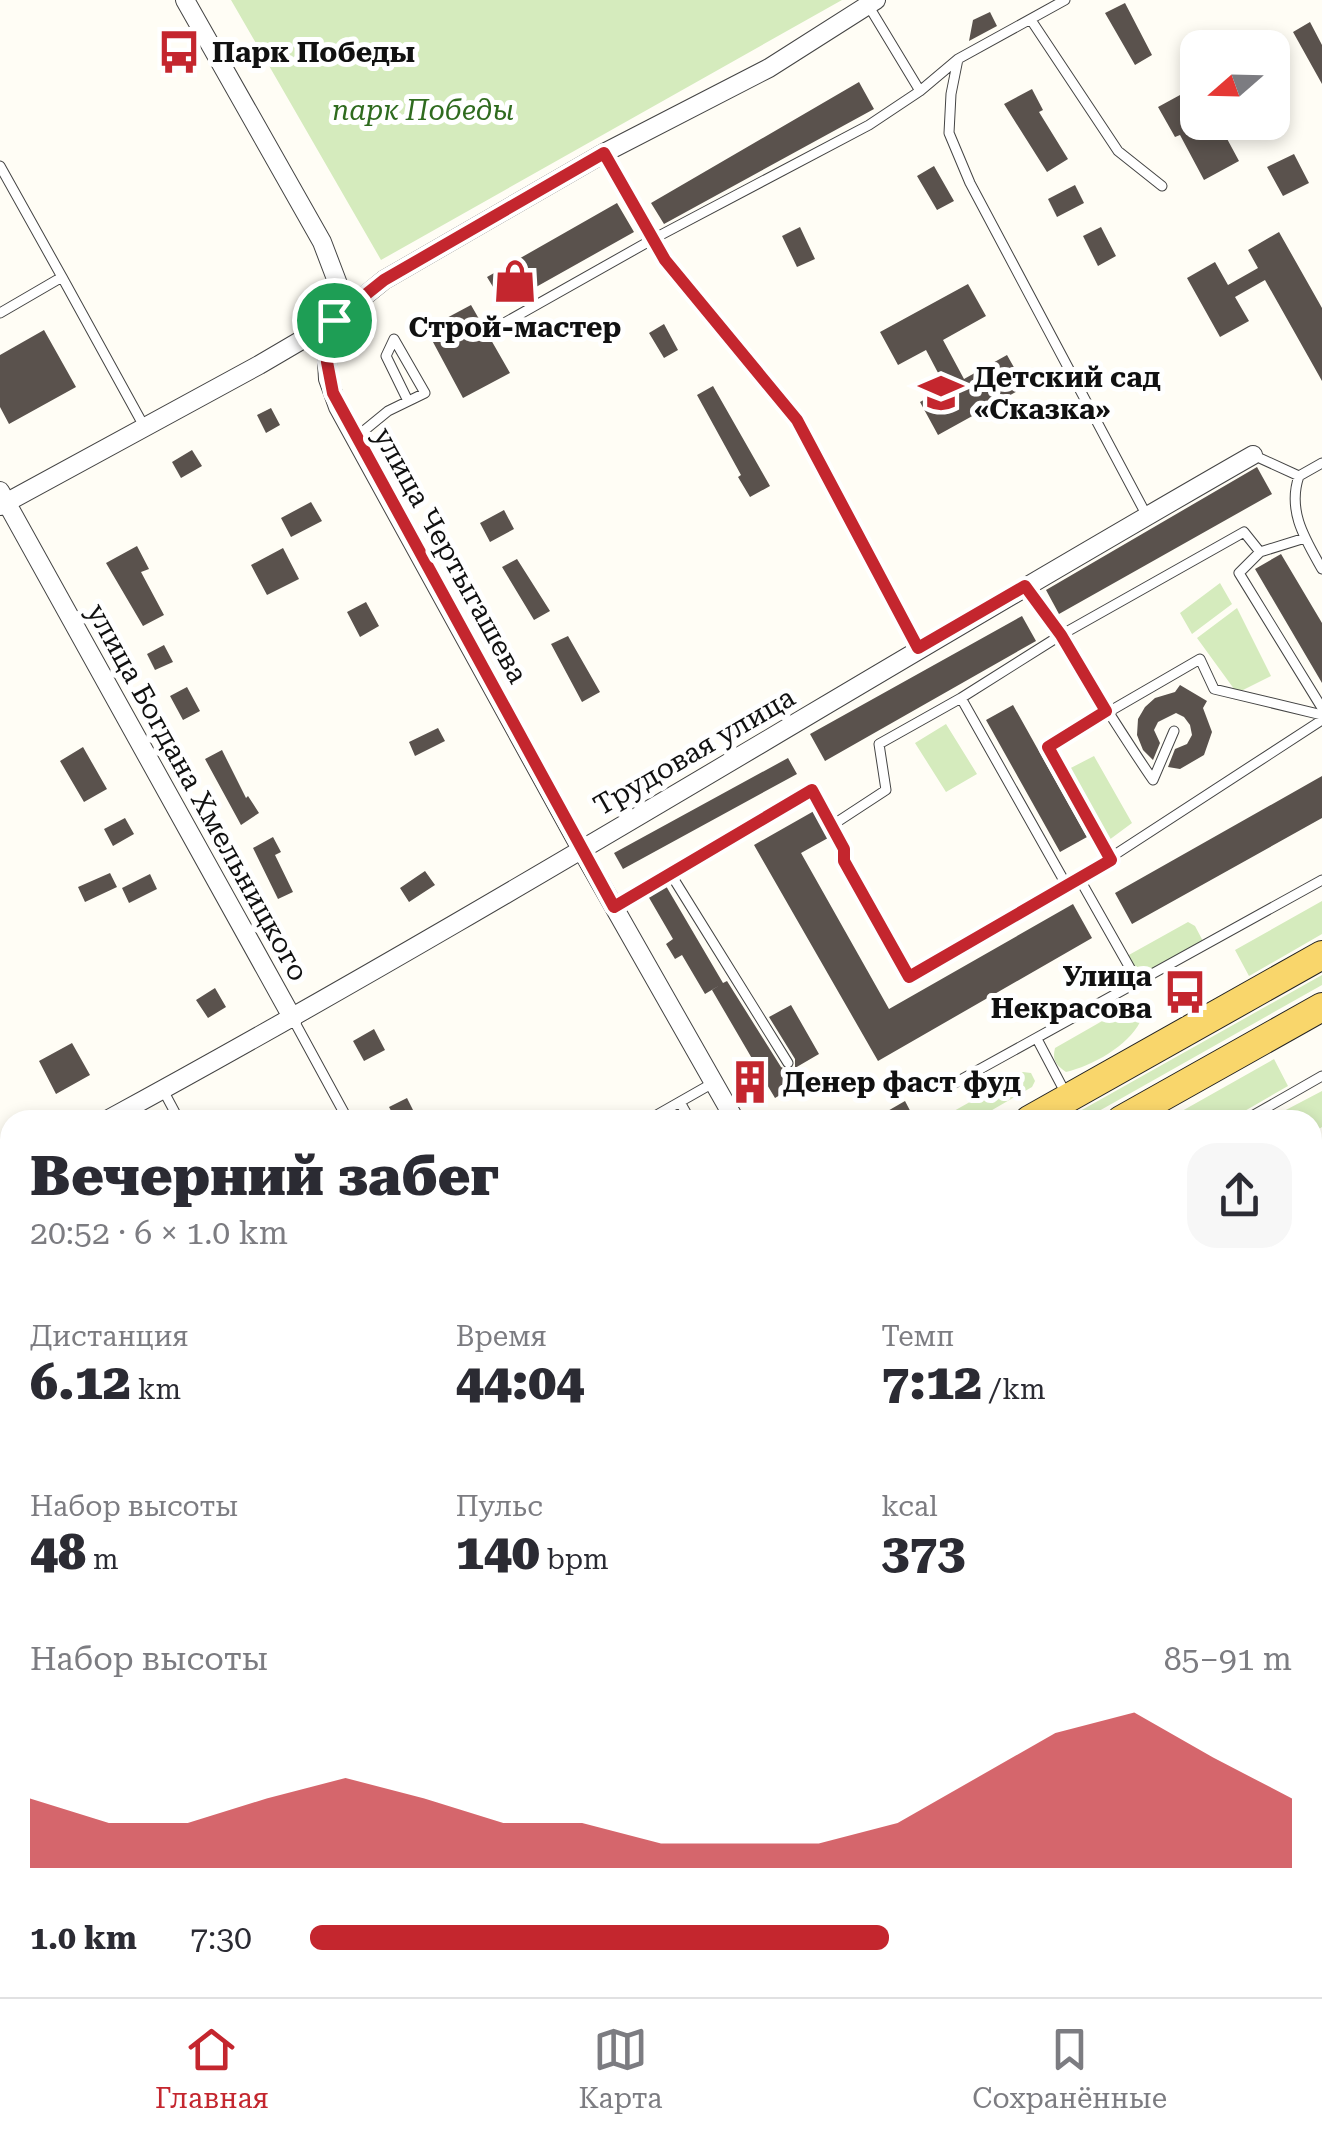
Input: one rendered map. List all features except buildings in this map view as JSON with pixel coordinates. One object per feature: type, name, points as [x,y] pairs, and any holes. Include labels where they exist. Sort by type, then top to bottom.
[{"type":"main road","points":[[1047,1110],[1322,955]]},
{"type":"main road","points":[[1139,1110],[1322,1007]]},
{"type":"street","name":"улица Чертыгашева","points":[[185,0],[330,260],[338,284],[328,347],[328,379],[338,407],[729,1110]]},
{"type":"street","points":[[2,499],[145,428],[334,320],[384,280],[604,153],[769,68],[872,2]]},
{"type":"street","name":"Трудовая улица","points":[[126,1110],[293,1019],[780,734],[918,648],[1253,455]]},
{"type":"street","name":"улица Богдана Хмельницкого","points":[[2,499],[293,1019]]},
{"type":"lane","points":[[506,322],[655,238],[870,126],[958,60],[1066,0]]},
{"type":"lane","points":[[872,2],[920,91]]},
{"type":"lane","points":[[1031,20],[1118,151],[1162,186]]},
{"type":"lane","points":[[958,60],[949,133],[970,183],[1147,516]]},
{"type":"lane","points":[[604,153],[665,260],[797,420],[918,648]]},
{"type":"lane","points":[[0,166],[145,428]]},
{"type":"lane","points":[[0,190],[10,184]]},
{"type":"lane","points":[[0,313],[62,278]]},
{"type":"lane","points":[[356,438],[388,411],[408,401],[424,393],[394,339],[386,356],[408,401]]},
{"type":"lane","points":[[1253,455],[1299,476]]},
{"type":"lane","points":[[1322,463],[1299,476],[1292,496],[1305,538],[1322,569]]},
{"type":"lane","points":[[832,826],[886,790],[878,744],[1244,532],[1260,552]]},
{"type":"lane","points":[[1305,538],[1260,552],[1239,574],[1322,714]]},
{"type":"lane","points":[[1025,586],[1061,635],[1153,780],[1174,731]]},
{"type":"lane","points":[[1111,860],[1048,747],[1200,660],[1214,689],[1322,714]]},
{"type":"lane","points":[[960,698],[1066,886]]},
{"type":"lane","points":[[614,907],[812,790],[844,849],[844,861],[909,977],[1111,860],[1322,714]]},
{"type":"lane","points":[[670,874],[788,1063]]},
{"type":"lane","points":[[1079,878],[1139,984]]},
{"type":"lane","points":[[944,1090],[1322,880]]},
{"type":"lane","name":"улица Богдана Хмельницкого","points":[[293,1019],[343,1110]]},
{"type":"lane","points":[[1037,1039],[1068,1098]]},
{"type":"lane","points":[[1262,1110],[1322,1076]]},
{"type":"lane","points":[[666,1110],[713,1083]]},
{"type":"lane","points":[[163,1090],[174,1110]]},
{"type":"lane","points":[[680,1102],[684,1110]]},
{"type":"green space","name":"парк Победы","points":[[231,0],[842,0],[381,260]]},
{"type":"green space","points":[[1220,583],[1232,604],[1192,634],[1180,613]]},
{"type":"green space","points":[[1237,608],[1271,676],[1237,693],[1197,638]]},
{"type":"green space","points":[[946,724],[977,774],[946,792],[915,743]]},
{"type":"green space","points":[[1094,756],[1132,823],[1105,843],[1063,772]]},
{"type":"green space","points":[[1322,901],[1322,934],[1249,976],[1235,950]]},
{"type":"green space","points":[[1188,922],[1195,926],[1204,943],[1145,976],[1137,972],[1127,956]]},
{"type":"green space","points":[[1322,975],[1322,985],[1101,1110],[1082,1110]]},
{"type":"green space","points":[[1125,1008],[1140,1022],[1118,1047],[1098,1060],[1066,1072],[1057,1064],[1055,1048]]},
{"type":"green space","points":[[1274,1059],[1288,1086],[1246,1110],[1184,1110]]},
{"type":"green space","points":[[1023,1072],[1031,1073],[1035,1081],[1032,1087],[992,1110],[956,1110]]},
{"type":"green space","points":[[1322,1091],[1322,1110],[1286,1110]]},
{"type":"place","name":"Парк Победы","points":[[179,52]]},
{"type":"place","name":"Строй-мастер","points":[[515,281]]},
{"type":"place","name":"Детский сад «Сказка»","points":[[941,393]]},
{"type":"place","name":"Улица Некрасова","points":[[1185,992]]},
{"type":"place","name":"Денер фаст фуд","points":[[750,1082]]},
{"type":"route","points":[[604,153],[665,260],[797,420],[918,648],[1025,586],[1061,635],[1106,711],[1048,747],[1111,860],[909,977],[844,861],[844,849],[812,790],[614,907],[338,407],[328,379],[327,362],[334,320],[384,280],[604,153]]}]
